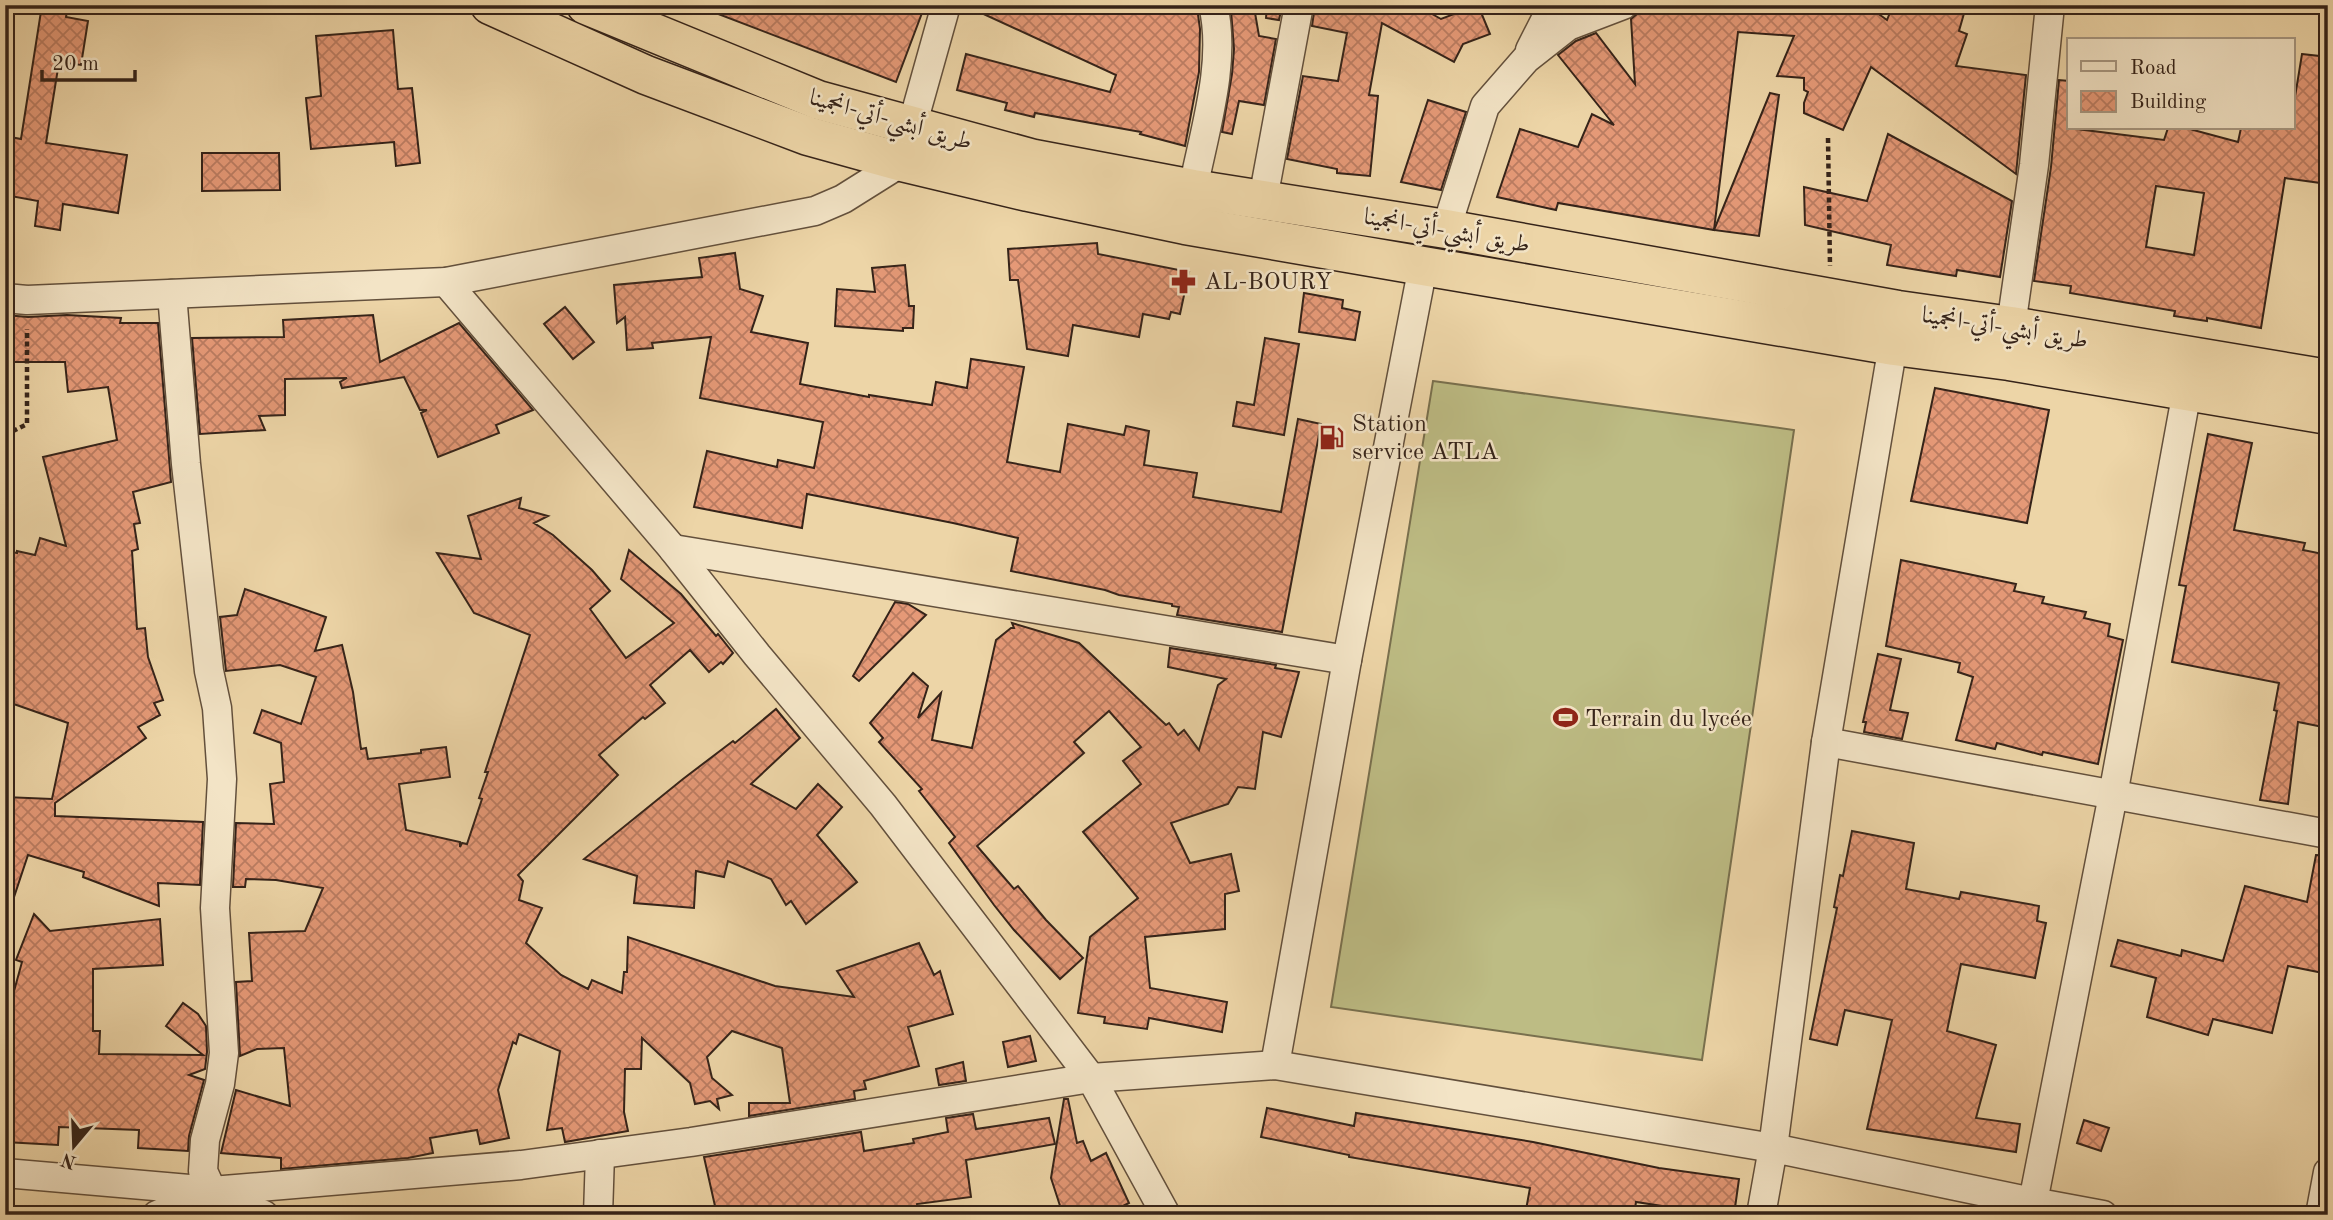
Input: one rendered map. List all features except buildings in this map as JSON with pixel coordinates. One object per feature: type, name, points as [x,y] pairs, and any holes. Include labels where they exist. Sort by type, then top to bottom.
[{"type":"highway","points":[[490,5],[646,75],[808,136],[907,145],[1028,192],[1185,225],[1423,267],[1896,328],[2009,361],[2328,415]]},
{"type":"highway","name":"طريق أبشي-أتي-انجمينا","points":[[586,5],[818,100],[907,145],[1034,159],[1193,189],[1446,229],[1830,298],[1896,328],[2011,326],[2328,380]]},
{"type":"street","points":[[16,299],[446,282],[815,211],[843,200],[907,145],[946,5]]},
{"type":"street","points":[[1193,189],[1216,76],[1217,19],[1213,5]]},
{"type":"street","points":[[1263,199],[1299,5]]},
{"type":"street","points":[[1526,59],[1553,5]]},
{"type":"street","points":[[1446,229],[1485,106],[1526,59],[1568,26],[1623,5]]},
{"type":"street","points":[[2011,326],[2034,165],[2050,5]]},
{"type":"street","points":[[1275,1065],[1347,660],[1423,267]]},
{"type":"street","points":[[446,282],[673,549],[757,655],[883,805],[1091,1078],[1166,1215]]},
{"type":"street","points":[[172,294],[186,464],[209,671],[217,708],[222,779],[215,908],[224,1054],[220,1084],[205,1140],[203,1171],[212,1191],[264,1215]]},
{"type":"street","points":[[1761,1215],[1773,1149],[1825,742],[1896,328]]},
{"type":"street","points":[[2031,1208],[2113,795],[2187,391]]},
{"type":"street","points":[[673,549],[1347,660]]},
{"type":"street","points":[[1825,742],[2328,834]]},
{"type":"street","points":[[5,1173],[212,1191],[521,1164],[691,1142],[1091,1078],[1275,1065],[1773,1149],[2031,1208],[2104,1215]]},
{"type":"street","points":[[598,1215],[600,1154]]},
{"type":"street","points":[[2320,1215],[2328,1172]]},
{"type":"street","points":[[157,1215],[212,1191]]},
{"type":"path","points":[[1829,138],[1830,298]]},
{"type":"path","points":[[5,435],[27,424],[16,299]]},
{"type":"shaded area","name":"Terrain du lycée","points":[[1433,381],[1794,430],[1702,1060],[1331,1007]]},
{"type":"place","name":"AL-BOURY","points":[[1184,281]]},
{"type":"place","name":"Station service ATLA","points":[[1332,437]]},
{"type":"place","name":"Terrain du lycée","points":[[1565,718]]}]
